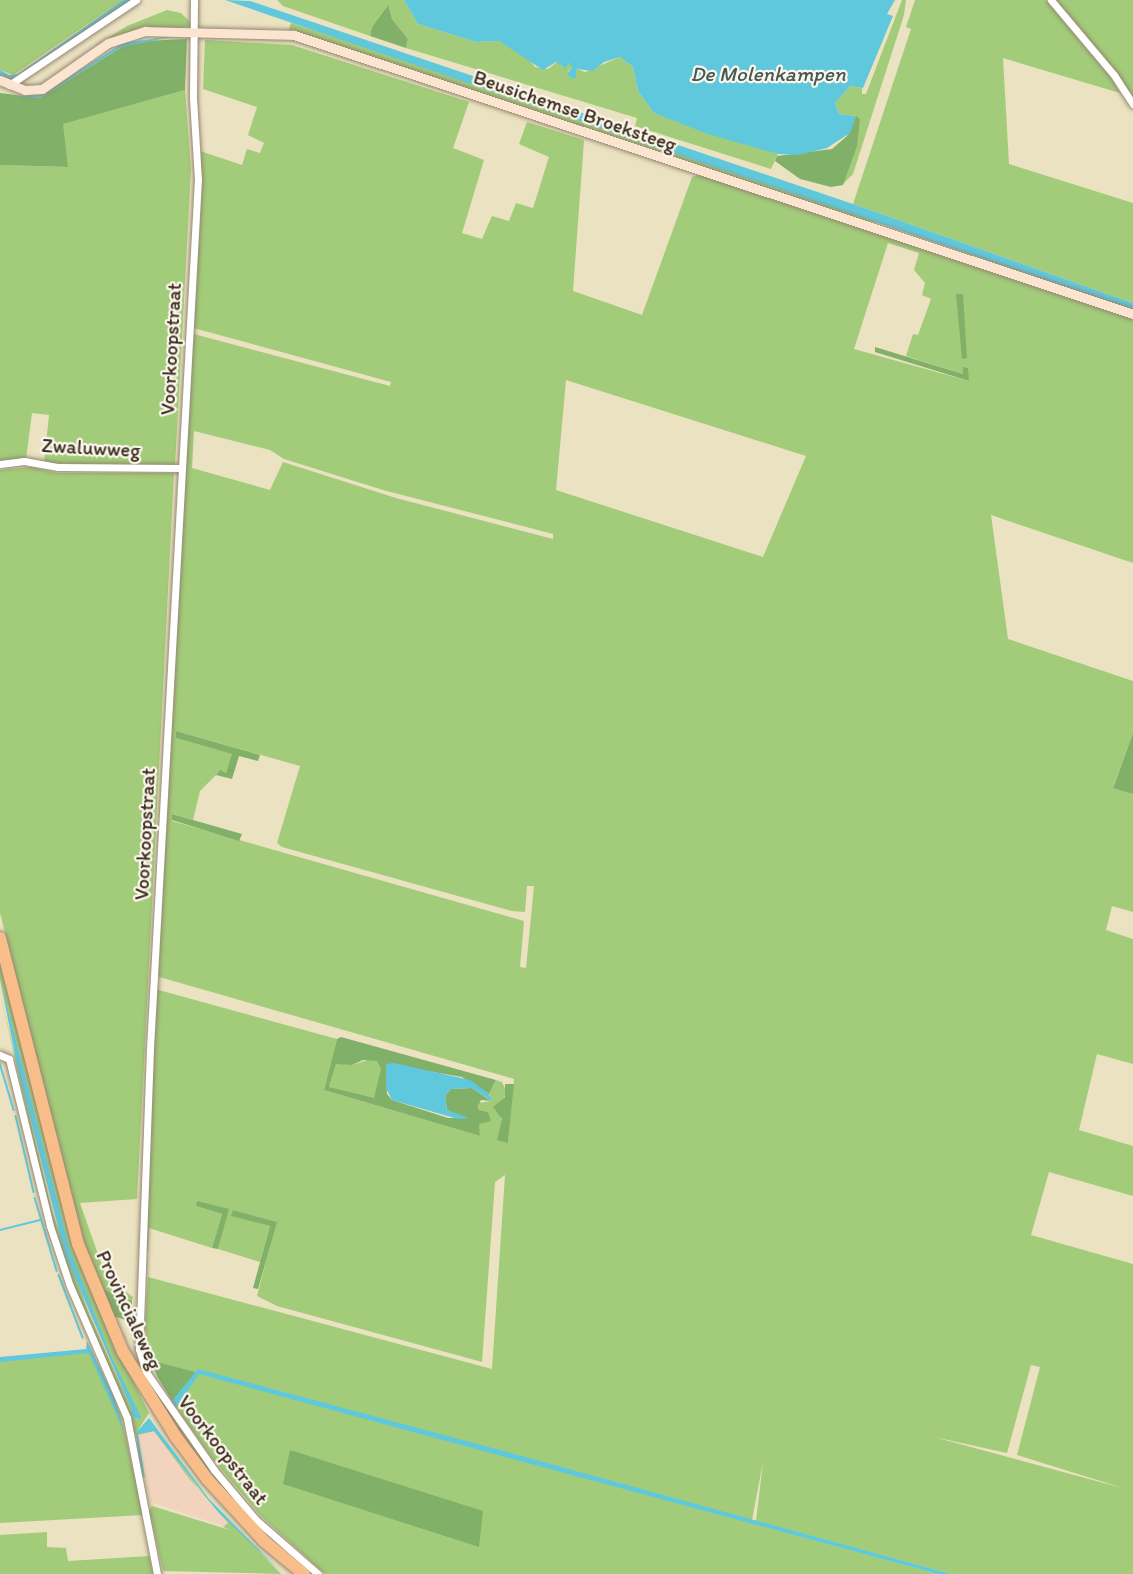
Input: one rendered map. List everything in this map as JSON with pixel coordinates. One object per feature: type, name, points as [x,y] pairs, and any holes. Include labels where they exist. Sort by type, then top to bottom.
[{"type":"highway","name":"Provincialeweg","points":[[0,938],[78,1244],[123,1352],[176,1437],[208,1480],[264,1541],[304,1574]]},
{"type":"street","points":[[0,80],[9,85],[136,0]]},
{"type":"street","name":"Voorkoopstraat","points":[[194,0],[193,98],[198,179],[140,1240],[139,1349],[146,1372],[214,1470],[256,1520],[318,1574]]},
{"type":"street","points":[[1052,0],[1114,75],[1133,104]]},
{"type":"street","name":"Beusichemse Broeksteeg","points":[[9,85],[25,90],[42,88],[120,37],[154,30],[294,35],[1133,314]]},
{"type":"street","name":"Zwaluwweg","points":[[0,464],[24,461],[58,467],[182,468]]},
{"type":"street","points":[[0,1055],[9,1059],[50,1226],[92,1342],[127,1418],[156,1570]]},
{"type":"shaded area","points":[[154,1431],[200,1492],[233,1529],[150,1502],[138,1435]]},
{"type":"green space","points":[[0,0],[123,0],[13,75],[0,70]]},
{"type":"green space","points":[[277,0],[404,0],[418,24],[476,42],[499,41],[529,59],[535,67],[548,69],[557,62],[563,67],[569,63],[572,68],[567,72],[577,69],[585,72],[620,57],[633,67],[638,91],[654,113],[778,154],[771,169],[635,126],[637,118],[406,48],[408,39],[392,19],[387,6],[372,27],[370,36],[283,6]]},
{"type":"green space","points":[[902,0],[906,0],[904,15],[853,174],[841,186],[856,116],[839,114],[835,103],[850,86],[862,88],[862,94],[866,94]]},
{"type":"green space","points":[[915,0],[1046,0],[1111,78],[1120,93],[1003,58],[1009,164],[1133,203],[1133,303],[853,204],[911,29],[906,27]]},
{"type":"green space","points":[[1051,0],[1133,0],[1133,100]]},
{"type":"green space","points":[[388,5],[392,19],[408,39],[406,48],[370,36],[372,27]]},
{"type":"green space","points":[[167,10],[181,13],[193,25],[95,46],[127,26]]},
{"type":"green space","points":[[291,23],[428,67],[883,223],[861,220],[288,32]]},
{"type":"green space","points":[[187,39],[185,90],[63,124],[68,167],[0,165],[0,93],[40,98],[122,47],[143,41]]},
{"type":"green space","points":[[205,40],[292,45],[469,102],[453,148],[484,160],[462,233],[482,239],[492,216],[509,221],[516,203],[533,208],[549,157],[519,144],[527,122],[584,140],[573,291],[642,315],[692,177],[702,174],[1133,317],[1133,563],[991,515],[1008,639],[1133,681],[1133,733],[1113,787],[1133,794],[1133,912],[1112,906],[1106,930],[1133,939],[1133,1064],[1097,1054],[1079,1130],[1133,1146],[1133,1196],[1049,1172],[1031,1235],[1133,1264],[1133,1574],[951,1574],[756,1521],[763,1462],[752,1520],[737,1519],[938,1574],[325,1574],[260,1515],[212,1458],[176,1407],[198,1374],[150,1360],[145,1328],[148,1277],[492,1369],[505,1175],[495,1182],[482,1362],[277,1306],[257,1296],[276,1222],[233,1210],[232,1216],[270,1226],[260,1262],[218,1249],[228,1210],[196,1206],[222,1214],[212,1248],[149,1228],[148,1252],[141,1247],[155,989],[337,1039],[324,1090],[480,1136],[478,1124],[488,1112],[479,1110],[478,1103],[492,1101],[489,1094],[496,1080],[502,1082],[507,1093],[495,1110],[500,1114],[508,1143],[514,1079],[156,976],[190,333],[390,386],[391,382],[190,327],[200,151],[242,165],[247,149],[260,153],[264,143],[248,135],[257,107],[203,89]],"holes":[[[888,243],[919,253],[914,270],[925,283],[922,295],[931,299],[918,335],[913,334],[906,356],[963,374],[969,381],[854,349]],[[566,380],[806,456],[763,557],[556,490]],[[194,431],[270,450],[284,459],[383,490],[553,534],[553,539],[396,498],[283,462],[270,490],[192,468]],[[176,731],[300,766],[277,843],[282,847],[512,911],[525,912],[527,886],[534,886],[526,968],[520,967],[524,921],[172,821],[173,814],[193,820],[200,791],[220,771],[226,773],[233,754],[176,738]],[[1031,1365],[1040,1367],[1017,1455],[1126,1489],[934,1437],[1007,1453]]]},
{"type":"green space","points":[[185,90],[191,170],[175,466],[44,463],[49,415],[32,413],[26,459],[0,462],[0,165],[68,167],[62,124]]},
{"type":"green space","points":[[856,116],[860,119],[857,146],[843,185],[831,187],[800,179],[775,161],[777,156],[832,149],[847,136]]},
{"type":"green space","points":[[956,294],[963,294],[967,358],[962,359]]},
{"type":"green space","points":[[875,347],[963,374],[963,367],[968,368],[969,381],[875,352]]},
{"type":"green space","points":[[31,467],[57,473],[174,473],[137,1199],[80,1203],[106,1277],[133,1297],[132,1301],[102,1289],[88,1261],[0,913],[0,470]]},
{"type":"green space","points":[[176,731],[260,755],[258,761],[239,756],[232,779],[216,775],[220,770],[226,773],[232,754],[176,738]]},
{"type":"green space","points":[[1133,733],[1133,794],[1113,788]]},
{"type":"green space","points":[[172,814],[242,834],[239,841],[172,820]]},
{"type":"green space","points":[[0,949],[71,1238],[104,1322],[149,1413],[135,1435],[142,1477],[126,1408],[71,1282],[51,1220],[0,992],[52,1211],[89,1314],[132,1410],[130,1414],[139,1420],[79,1285],[0,979]]},
{"type":"green space","points":[[341,1037],[496,1080],[489,1094],[462,1077],[386,1064],[387,1094],[392,1100],[448,1118],[465,1118],[447,1110],[445,1096],[451,1089],[472,1088],[491,1101],[481,1100],[478,1106],[479,1110],[488,1112],[491,1121],[479,1124],[480,1136],[324,1090],[337,1039]],"holes":[[[363,1060],[377,1061],[381,1069],[374,1098],[329,1087],[336,1064],[352,1065]]]},
{"type":"green space","points":[[371,1059],[377,1061],[381,1069],[378,1094],[372,1099],[329,1087],[336,1063],[352,1065]]},
{"type":"green space","points":[[505,1084],[514,1084],[508,1143],[497,1140],[502,1119],[493,1107],[505,1097]]},
{"type":"green space","points":[[197,1201],[229,1209],[218,1249],[212,1248],[222,1214],[196,1206]]},
{"type":"green space","points":[[233,1210],[277,1222],[258,1289],[253,1288],[270,1226],[231,1216]]},
{"type":"green space","points":[[102,1289],[132,1301],[132,1322],[110,1315]]},
{"type":"green space","points":[[91,1350],[121,1415],[143,1515],[0,1523],[0,1360]]},
{"type":"green space","points":[[150,1360],[198,1373],[176,1407],[158,1378]]},
{"type":"green space","points":[[142,1431],[154,1431],[138,1435]]},
{"type":"green space","points":[[154,1431],[199,1489],[281,1574],[163,1571],[151,1517],[157,1562],[142,1485],[149,1511],[152,1506],[233,1531],[223,1527],[228,1523],[188,1477]]},
{"type":"green space","points":[[290,1450],[483,1511],[479,1547],[283,1484]]},
{"type":"green space","points":[[47,1532],[47,1547],[66,1548],[68,1561],[149,1556],[153,1574],[0,1574],[0,1535]]},
{"type":"water","points":[[123,0],[133,0],[13,80],[0,77],[0,70],[9,75],[18,74]]},
{"type":"water","points":[[225,0],[250,1],[853,204],[1133,303],[1133,310]]},
{"type":"water","name":"De Molenkampen","points":[[404,0],[895,0],[887,14],[893,16],[863,88],[850,86],[835,103],[839,114],[856,116],[850,133],[827,148],[798,155],[778,154],[708,134],[654,113],[638,91],[633,67],[620,57],[604,62],[593,71],[576,69],[576,78],[571,78],[567,74],[572,68],[569,63],[565,68],[556,62],[543,70],[499,41],[476,42],[418,24]]},
{"type":"water","points":[[180,35],[122,47],[40,98],[13,96],[41,95],[123,43]]},
{"type":"water","points":[[0,979],[70,1250],[111,1356],[141,1417],[139,1420],[130,1414],[132,1410],[65,1254],[18,1070]]},
{"type":"water","points":[[394,1063],[470,1080],[488,1093],[493,1102],[472,1088],[451,1089],[445,1096],[447,1110],[469,1118],[458,1119],[392,1100],[386,1088],[386,1064]]},
{"type":"water","points":[[87,1341],[115,1399],[124,1432],[89,1353],[0,1362],[0,1357],[86,1349]]},
{"type":"water","points":[[198,1369],[951,1574],[938,1574],[199,1374],[176,1407],[171,1402]]},
{"type":"water","points":[[149,1418],[209,1499],[283,1574],[218,1512],[154,1431],[138,1434],[145,1477],[141,1476],[136,1433]]},
{"type":"waterway","points":[[0,1063],[14,1110]]},
{"type":"waterway","points":[[16,1116],[34,1192]]},
{"type":"waterway","points":[[35,1198],[57,1271]]},
{"type":"waterway","points":[[0,1230],[40,1220]]},
{"type":"waterway","points":[[59,1275],[83,1338]]}]
